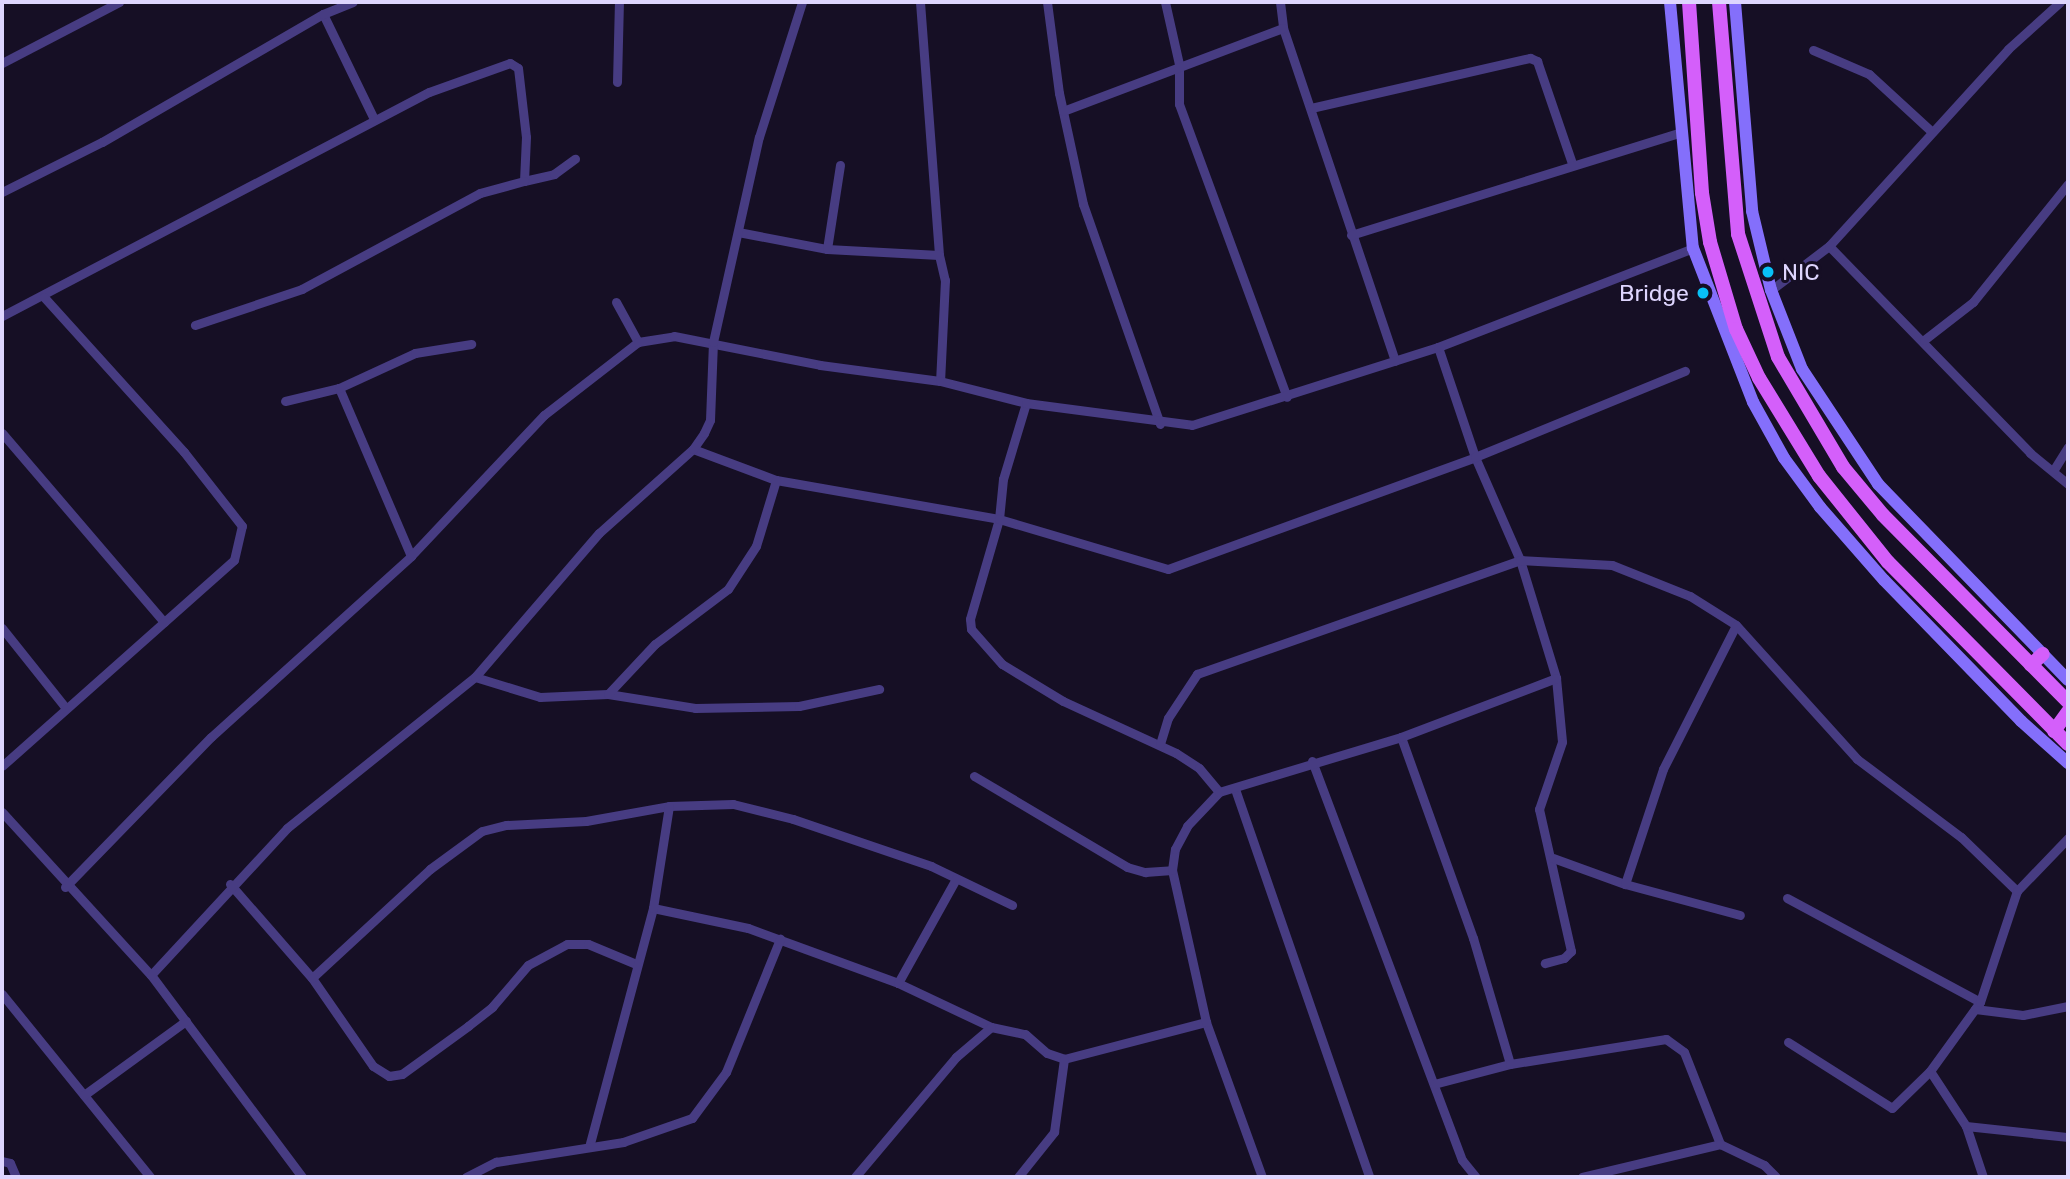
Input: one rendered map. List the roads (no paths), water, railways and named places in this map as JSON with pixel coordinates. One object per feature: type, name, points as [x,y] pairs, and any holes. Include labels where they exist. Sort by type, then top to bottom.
[{"type":"main road","points":[[1689,2],[1710,242],[1736,329],[1759,379],[1819,476],[1888,562],[2068,744]]},
{"type":"main road","points":[[1719,2],[1738,234],[1778,357],[1798,397],[1851,476],[2068,702]]},
{"type":"main road","points":[[2031,665],[2043,654]]},
{"type":"main road","points":[[2054,731],[2068,712]]},
{"type":"street","points":[[2,63],[119,2]]},
{"type":"street","points":[[2,192],[102,142],[323,13],[353,2]]},
{"type":"street","points":[[617,82],[619,2]]},
{"type":"street","points":[[151,975],[230,884],[287,828],[475,677],[599,533],[693,449],[710,420],[713,342],[759,137],[802,2]]},
{"type":"street","points":[[920,2],[939,255],[945,280],[940,380]]},
{"type":"street","points":[[1047,2],[1063,111],[1083,204],[1160,424]]},
{"type":"street","points":[[1165,2],[1179,64],[1178,104],[1287,397]]},
{"type":"street","points":[[1280,2],[1283,28],[1395,361]]},
{"type":"street","points":[[1670,2],[1693,248],[1753,402],[1806,488],[1884,580],[2021,721],[2068,762]]},
{"type":"street","points":[[1735,2],[1752,211],[1771,290],[1802,369],[1878,484],[2068,680]]},
{"type":"street","points":[[1771,290],[1829,246],[2008,49],[2060,2]]},
{"type":"street","points":[[323,13],[374,119]]},
{"type":"street","points":[[1063,111],[1179,64],[1283,28]]},
{"type":"street","points":[[1813,50],[1869,74],[1931,131]]},
{"type":"street","points":[[1311,108],[1530,58],[1537,61],[1572,163]]},
{"type":"street","points":[[2,316],[374,119],[429,92],[515,64],[527,137],[524,181]]},
{"type":"street","points":[[1351,235],[1572,163],[1681,132]]},
{"type":"street","points":[[195,326],[302,289],[480,192],[554,174],[575,159]]},
{"type":"street","points":[[827,249],[840,164]]},
{"type":"street","points":[[1924,340],[1973,302],[2068,184]]},
{"type":"street","points":[[738,232],[827,249],[939,255]]},
{"type":"street","points":[[1829,246],[2068,484]]},
{"type":"street","points":[[65,887],[211,737],[411,556],[544,415],[638,342],[670,336],[713,342],[820,365],[940,380],[1026,403],[1160,424],[1192,425],[1287,397],[1438,346],[1693,248]]},
{"type":"street","points":[[2,766],[234,560],[242,526],[198,468],[44,296]]},
{"type":"street","points":[[616,302],[638,342]]},
{"type":"street","points":[[285,401],[338,388],[415,353],[471,344]]},
{"type":"street","points":[[1438,346],[1475,457],[1520,560],[1556,678],[1562,742],[1539,809],[1553,858],[1552,875],[1571,951],[1564,958],[1545,963]]},
{"type":"street","points":[[693,449],[776,480],[999,519],[1168,569],[1475,457],[1685,371]]},
{"type":"street","points":[[338,388],[411,556]]},
{"type":"street","points":[[1026,403],[1003,480],[999,519],[970,619],[974,635],[1002,664],[1063,701],[1160,744],[1199,768],[1219,792]]},
{"type":"street","points":[[2,433],[164,622]]},
{"type":"street","points":[[2053,471],[2068,447]]},
{"type":"street","points":[[608,694],[655,644],[728,589],[756,546],[776,480]]},
{"type":"street","points":[[1160,744],[1168,718],[1193,675],[1520,560],[1612,565],[1690,596],[1736,625],[1857,759],[1961,837],[2017,891]]},
{"type":"street","points":[[1625,884],[1663,769],[1736,625]]},
{"type":"street","points":[[2,628],[65,708]]},
{"type":"street","points":[[475,677],[559,700],[608,694],[695,708],[799,706],[879,689]]},
{"type":"street","points":[[1262,1177],[1206,1022],[1172,870],[1175,849],[1187,826],[1219,792],[1235,789],[1312,761],[1401,737],[1556,678]]},
{"type":"street","points":[[1401,737],[1473,938],[1510,1064]]},
{"type":"street","points":[[1312,761],[1462,1160],[1476,1177]]},
{"type":"street","points":[[974,776],[1127,867],[1145,872],[1172,870]]},
{"type":"street","points":[[1235,789],[1369,1177]]},
{"type":"street","points":[[312,978],[430,869],[482,831],[506,825],[586,821],[669,806],[733,804],[793,819],[956,878],[1012,905]]},
{"type":"street","points":[[589,1147],[653,908],[669,806]]},
{"type":"street","points":[[2,812],[65,887],[151,975],[302,1177]]},
{"type":"street","points":[[1788,1042],[1892,1108],[1930,1072],[1977,1006],[2017,891],[2068,838]]},
{"type":"street","points":[[1553,858],[1625,884],[1740,915]]},
{"type":"street","points":[[898,983],[956,878]]},
{"type":"street","points":[[230,884],[312,978],[373,1066],[389,1076],[402,1074],[468,1026],[492,1007],[528,965],[567,944],[588,944],[636,964]]},
{"type":"street","points":[[1787,898],[1977,1006],[2023,1015],[2068,1006]]},
{"type":"street","points":[[653,908],[748,928],[780,939],[898,983],[991,1027],[1025,1034],[1047,1053],[1064,1059],[1206,1022]]},
{"type":"street","points":[[466,1177],[496,1162],[635,1138],[692,1118],[703,1108],[726,1072],[780,939]]},
{"type":"street","points":[[2,995],[150,1177]]},
{"type":"street","points":[[84,1096],[186,1021]]},
{"type":"street","points":[[855,1177],[956,1057],[991,1027]]},
{"type":"street","points":[[1434,1084],[1510,1064],[1671,1040],[1692,1068],[1720,1144]]},
{"type":"street","points":[[1018,1177],[1054,1132],[1064,1059]]},
{"type":"street","points":[[1930,1072],[1966,1126],[1983,1177]]},
{"type":"street","points":[[1966,1126],[2068,1137]]},
{"type":"street","points":[[1582,1177],[1720,1144],[1764,1165],[1776,1177]]},
{"type":"street","points":[[2,1161],[10,1163],[16,1177]]},
{"type":"place","name":"NIC","points":[[1768,272]]},
{"type":"place","name":"Bridge","points":[[1703,293]]}]
